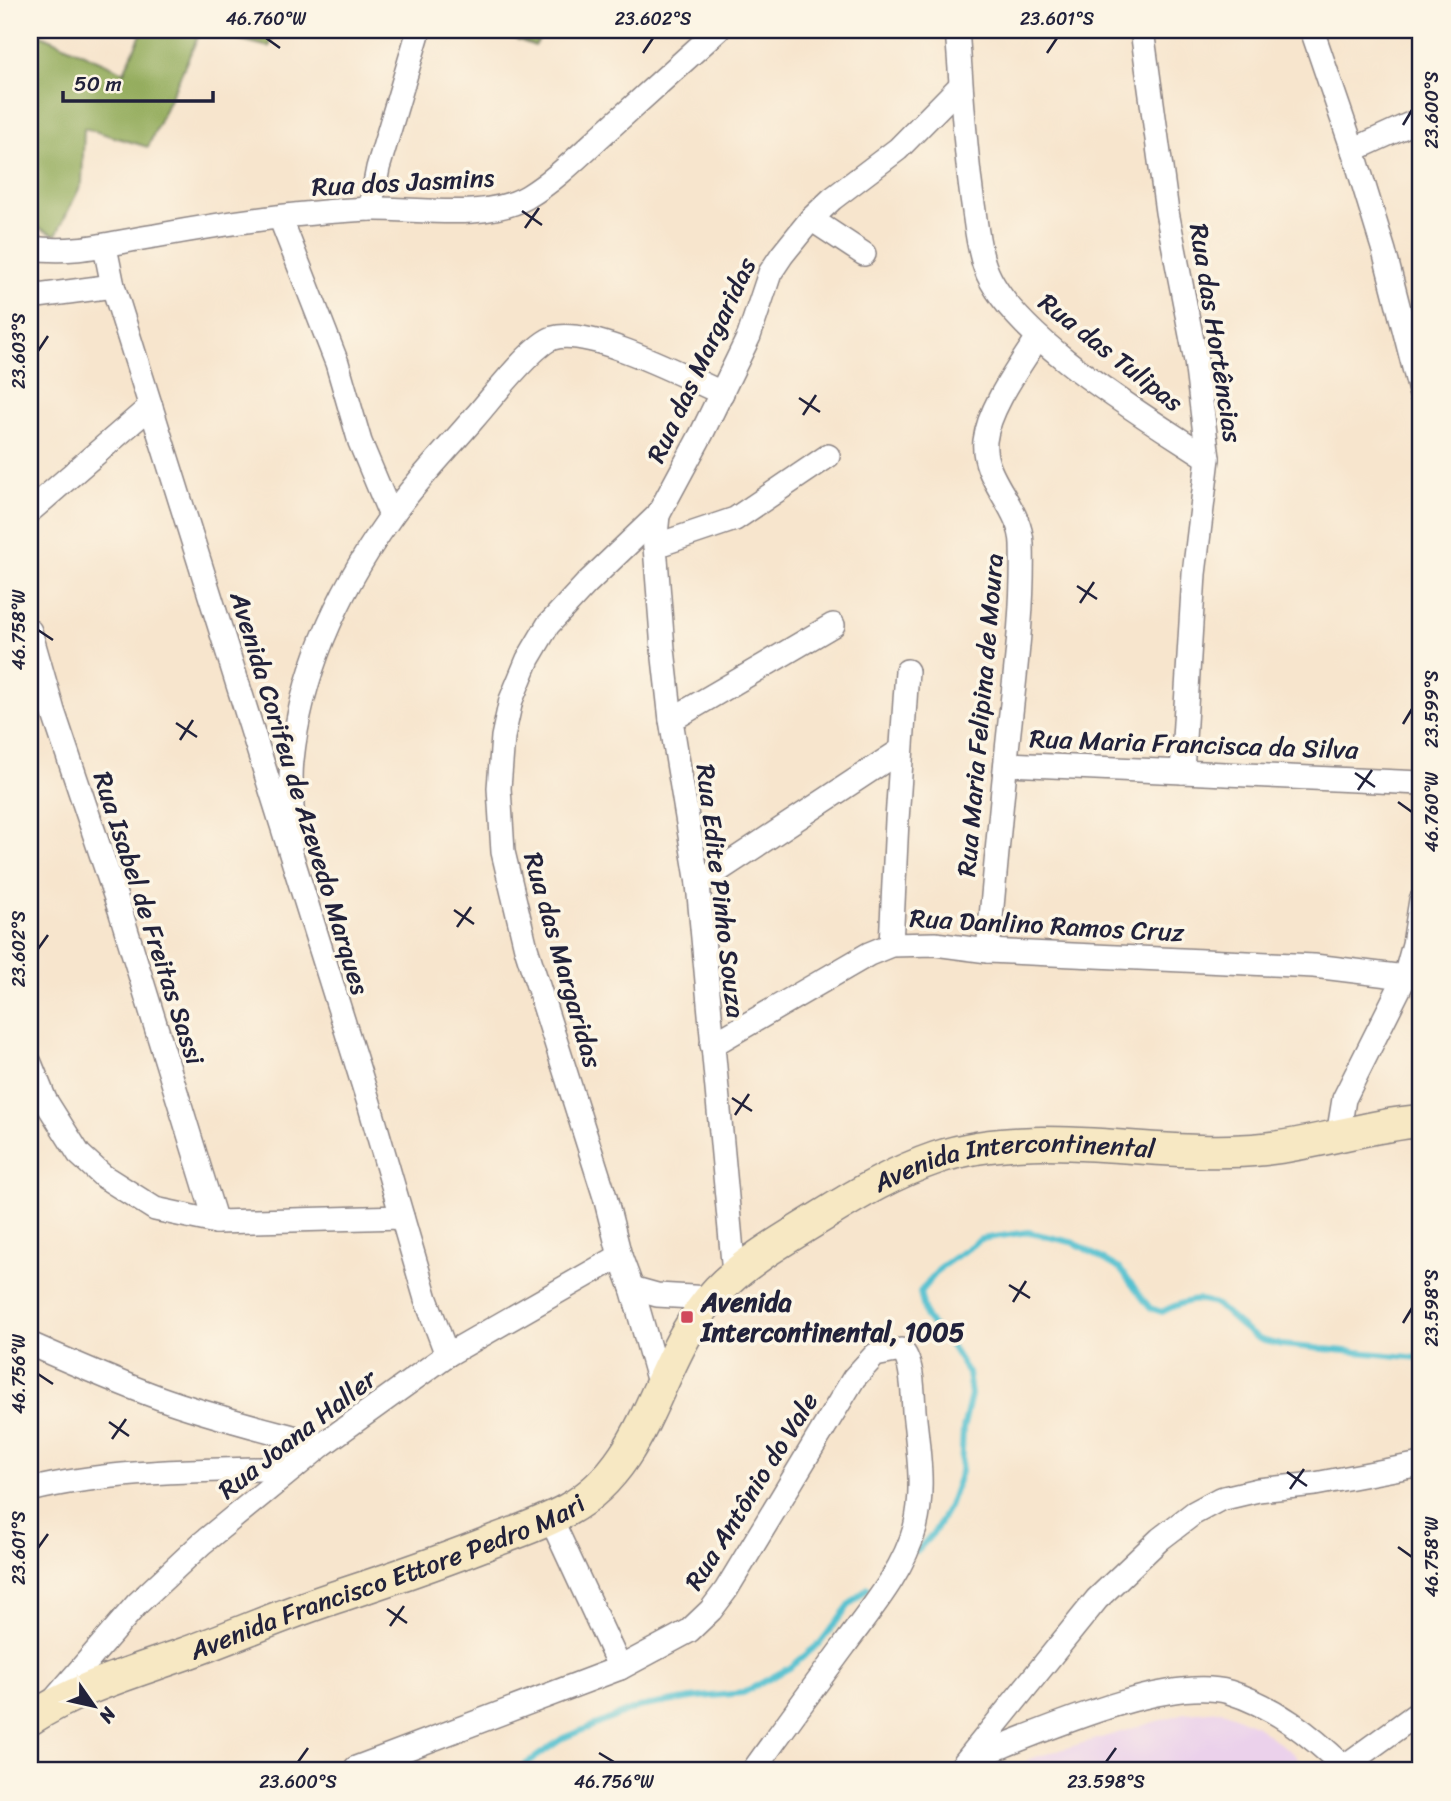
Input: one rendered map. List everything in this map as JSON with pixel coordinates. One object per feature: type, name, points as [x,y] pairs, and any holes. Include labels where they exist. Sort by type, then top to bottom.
[{"type":"street","points":[[370,209],[378,169],[419,30]]},
{"type":"street","name":"Rua dos Jasmins","points":[[30,248],[56,251],[105,247],[153,236],[280,217],[370,209],[484,209],[504,206],[526,197],[587,149],[718,30]]},
{"type":"street","name":"Rua das Tulipas","points":[[957,30],[969,179],[985,268],[999,292],[1038,337],[1123,401],[1208,458]]},
{"type":"street","name":"Rua das Hortências","points":[[1142,30],[1167,212],[1196,361],[1208,458],[1194,574],[1182,772]]},
{"type":"street","points":[[1312,30],[1413,320],[1421,395]]},
{"type":"street","name":"Rua das Margaridas","points":[[660,1386],[605,1197],[526,948],[503,852],[499,788],[503,737],[512,700],[528,659],[548,625],[587,583],[658,515],[750,336],[771,273],[782,255],[811,219],[898,149],[960,86]]},
{"type":"street","points":[[1353,150],[1421,119]]},
{"type":"street","points":[[280,217],[337,363],[360,442],[391,516]]},
{"type":"street","points":[[811,219],[864,254]]},
{"type":"street","name":"Avenida Corifeu de Azevedo Marques","points":[[105,247],[113,286],[426,1299],[447,1355]]},
{"type":"street","points":[[30,297],[113,286]]},
{"type":"street","name":"Rua Maria Felipina de Moura","points":[[988,951],[1020,607],[1022,542],[1015,513],[994,477],[985,444],[994,412],[1038,337]]},
{"type":"street","points":[[295,870],[291,762],[308,678],[337,604],[391,516],[517,369],[552,338],[589,339],[722,393]]},
{"type":"street","points":[[30,511],[151,406]]},
{"type":"street","points":[[655,546],[735,519],[828,456]]},
{"type":"street","name":"Rua Edite Pinho Souza","points":[[658,515],[655,546],[671,720],[698,884],[734,1273]]},
{"type":"street","points":[[671,720],[832,625]]},
{"type":"street","name":"Rua Isabel de Freitas Sassi","points":[[30,631],[53,711],[120,909],[216,1222]]},
{"type":"street","points":[[891,945],[907,671]]},
{"type":"street","points":[[698,884],[901,750]]},
{"type":"street","name":"Rua Maria Francisca da Silva","points":[[1006,764],[1421,783]]},
{"type":"street","points":[[1338,1136],[1344,1099],[1405,977],[1421,900]]},
{"type":"street","name":"Rua Danlino Ramos Cruz","points":[[712,1045],[869,954],[891,945],[935,944],[988,951],[1314,966],[1405,977]]},
{"type":"street","points":[[30,1063],[45,1100],[79,1154],[125,1193],[155,1209],[216,1222],[402,1217]]},
{"type":"street","name":"Avenida Intercontinental","points":[[674,1354],[692,1322],[734,1273],[867,1188],[939,1157],[979,1149],[1035,1143],[1212,1151],[1264,1149],[1421,1121]]},
{"type":"street","name":"Rua Joana Haller","points":[[39,1713],[137,1604],[201,1544],[322,1445],[447,1355],[620,1256]]},
{"type":"street","points":[[632,1288],[657,1295],[710,1298]]},
{"type":"street","points":[[643,1333],[674,1354]]},
{"type":"street","points":[[30,1344],[161,1398],[220,1418],[322,1445]]},
{"type":"street","name":"Rua Antônio do Vale","points":[[356,1768],[620,1668],[689,1630],[711,1610],[867,1361],[881,1352],[901,1350],[908,1359],[920,1468],[916,1525],[909,1546],[881,1595],[753,1771]]},
{"type":"street","name":"Avenida Francisco Ettore Pedro Mari","points":[[39,1713],[107,1680],[339,1595],[409,1574],[551,1519],[586,1499],[602,1486],[618,1467],[634,1440],[674,1354]]},
{"type":"street","points":[[962,1766],[1097,1599],[1185,1519],[1220,1499],[1258,1490],[1421,1465]]},
{"type":"street","points":[[30,1490],[64,1482],[175,1471],[294,1468]]},
{"type":"street","points":[[551,1519],[620,1668]]},
{"type":"street","points":[[962,1766],[1105,1708],[1169,1690],[1202,1688],[1228,1692],[1255,1703],[1314,1738],[1341,1769],[1421,1711]]},
{"type":"shaded area","points":[[1221,1710],[1255,1725],[1294,1754],[1303,1765],[1302,1771],[1016,1771],[1029,1759],[1185,1713]]},
{"type":"green space","points":[[30,30],[124,72],[143,30],[201,30],[148,147],[84,128],[82,183],[56,235],[30,225]]},
{"type":"green space","points":[[201,30],[275,30],[269,47]]},
{"type":"green space","points":[[491,30],[545,30],[535,46]]},
{"type":"waterway","points":[[917,1551],[935,1531],[949,1506],[961,1472],[963,1429],[971,1395],[968,1373],[951,1346],[926,1318],[920,1292],[941,1267],[981,1239],[1028,1232],[1075,1243],[1120,1269],[1150,1308],[1162,1312],[1195,1300],[1207,1301],[1245,1330],[1267,1342],[1421,1358]]},
{"type":"waterway","points":[[516,1771],[563,1738],[639,1707],[743,1693],[791,1667],[820,1643],[850,1604],[868,1588]]},
{"type":"place","name":"Avenida Intercontinental, 1005","points":[[687,1317]]}]
